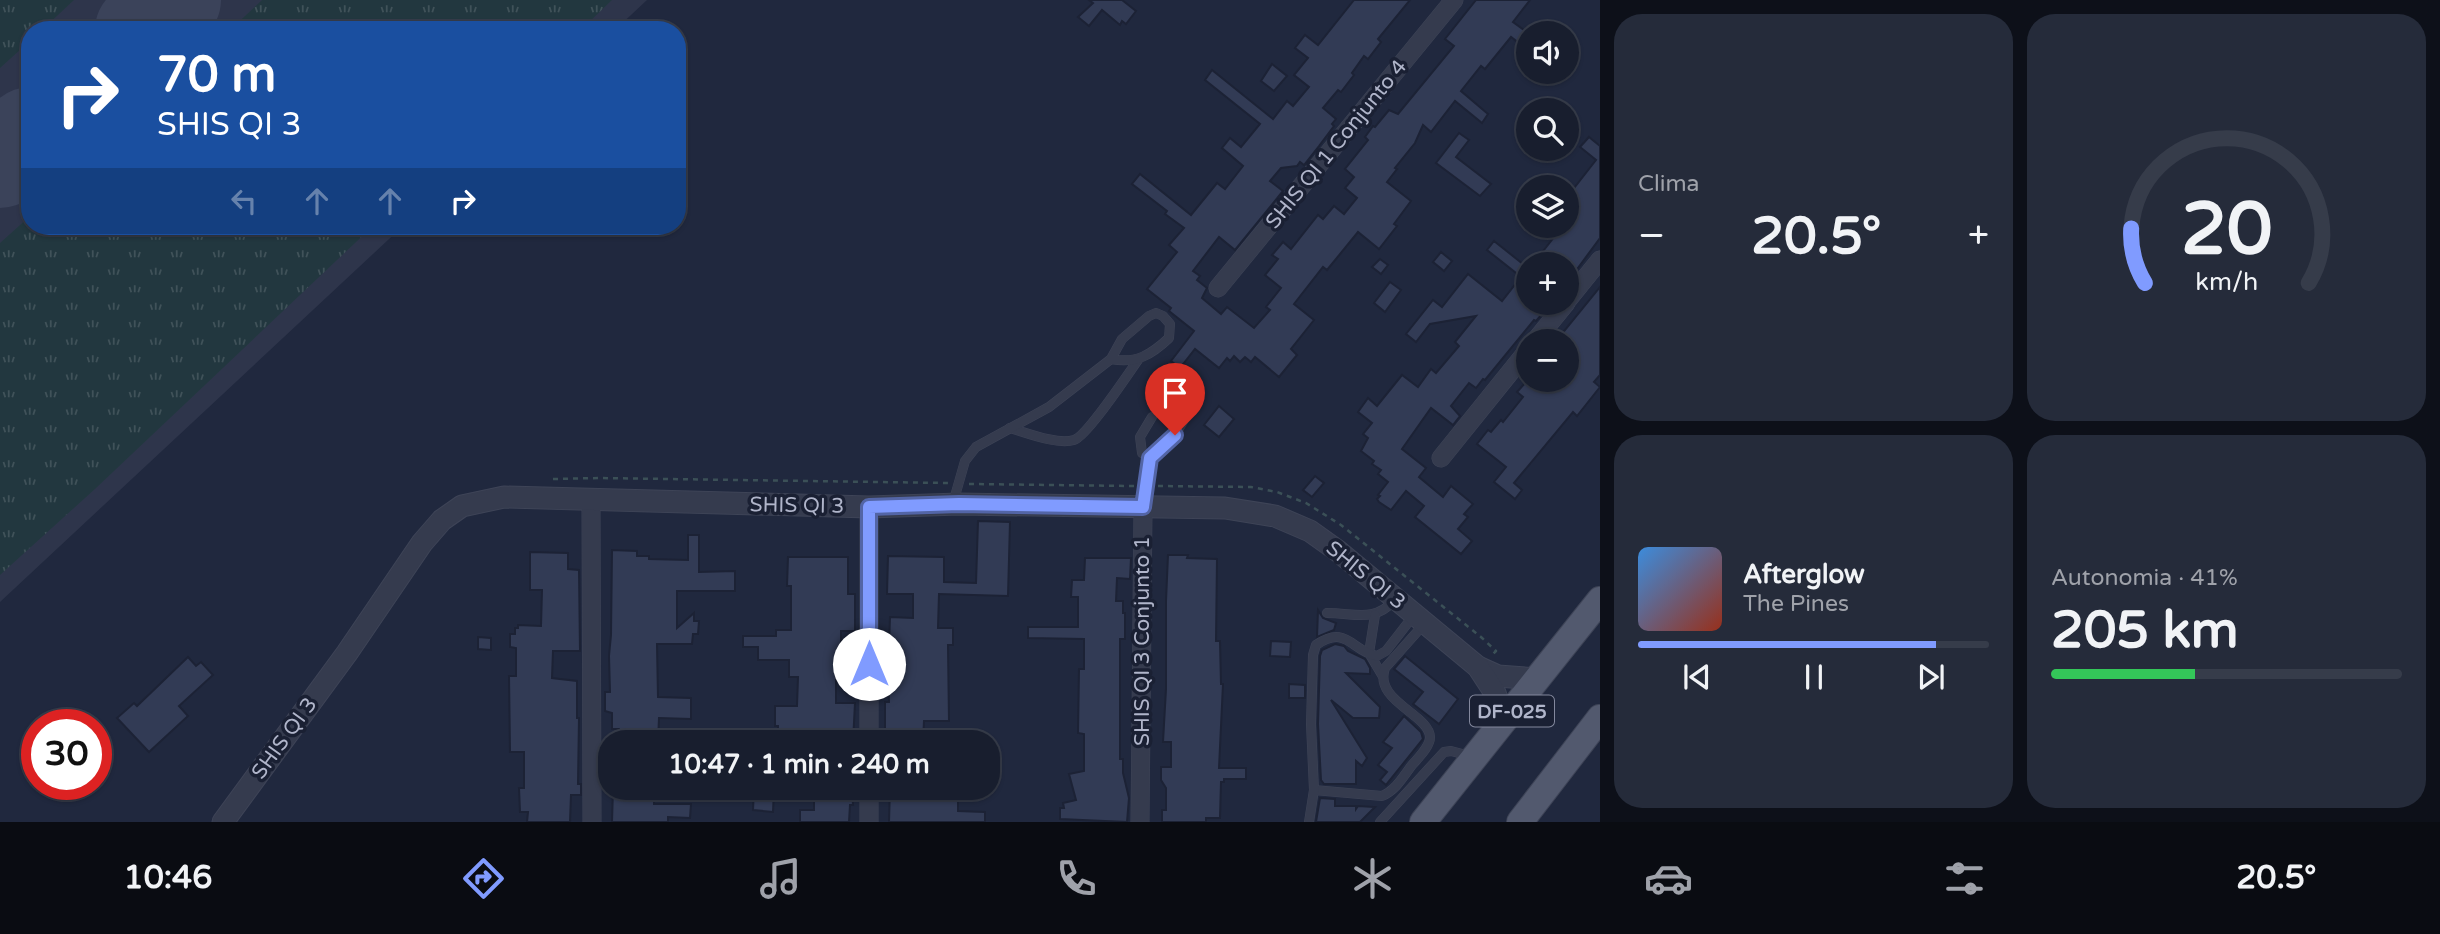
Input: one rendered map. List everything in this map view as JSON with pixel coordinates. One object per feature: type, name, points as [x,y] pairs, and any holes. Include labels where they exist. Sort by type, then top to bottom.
[{"type":"main road","name":"DF-025","points":[[1423,822],[1600,600]]},
{"type":"main road","name":"DF-025","points":[[1520,822],[1600,718]]},
{"type":"street","name":"SHIS QI 1 Conjunto 4","points":[[1218,288],[1454,0]]},
{"type":"street","points":[[1579,286],[1600,260]]},
{"type":"street","points":[[1545,329],[1556,315]]},
{"type":"street","points":[[1441,458],[1516,365]]},
{"type":"street","name":"SHIS QI 3","points":[[223,822],[347,653],[422,543],[442,520],[462,506],[485,499],[504,497],[869,507],[1144,496],[1275,516],[1310,531],[1338,551],[1478,667],[1498,676],[1538,679]]},
{"type":"street","name":"SHIS QI 3 Conjunto 1","points":[[1140,822],[1144,496]]},
{"type":"street","points":[[591,500],[592,822]]},
{"type":"street","points":[[869,507],[869,730]]},
{"type":"street","name":"SHIS QI 3","points":[[1478,667],[1494,693],[1504,720]]},
{"type":"street","points":[[869,800],[869,822]]},
{"type":"lane","points":[[953,505],[965,461],[976,446],[1049,407],[1111,359],[1122,339],[1141,322],[1156,313],[1170,324],[1169,338],[1153,353],[1138,359],[1111,359]]},
{"type":"lane","points":[[1010,428],[1040,438],[1066,440],[1079,437],[1138,359]]},
{"type":"lane","points":[[1152,417],[1140,437],[1142,453],[1150,458],[1175,435],[1188,413],[1194,392]]},
{"type":"lane","name":"SHIS QI 3 Conjunto 1","points":[[1144,496],[1150,458]]},
{"type":"lane","points":[[1327,613],[1363,616],[1376,614],[1384,611],[1396,599]]},
{"type":"lane","points":[[1314,790],[1382,796],[1391,792],[1430,738],[1427,729],[1387,691],[1382,675],[1368,653],[1376,614]]},
{"type":"lane","points":[[1309,822],[1314,790],[1311,724],[1313,655],[1316,645],[1330,636],[1338,636],[1377,656],[1420,619]]},
{"type":"lane","points":[[1382,675],[1420,619]]},
{"type":"lane","points":[[1380,822],[1444,752],[1451,751],[1475,757]]},
{"type":"path","points":[[544,480],[599,478],[958,483],[1144,496],[1251,487],[1277,492],[1306,503],[1341,525],[1496,651],[1478,667]]},
{"type":"shaded area","points":[[0,0],[647,0],[625,21],[21,21],[21,235],[393,235],[0,602]]},
{"type":"green space","points":[[0,0],[74,0],[52,21],[21,21],[21,49],[0,68]]},
{"type":"green space","points":[[262,0],[612,0],[590,21],[240,21]]},
{"type":"green space","points":[[21,224],[21,235],[363,235],[0,575],[0,243]]},
{"type":"building","points":[[1089,0],[1122,0],[1136,11],[1126,24],[1122,21],[1120,25],[1102,10],[1089,26],[1078,17],[1093,3]]},
{"type":"building","points":[[1354,0],[1410,0],[1378,39],[1381,42],[1368,59],[1364,56],[1341,92],[1338,90],[1323,108],[1336,119],[1332,124],[1334,126],[1304,165],[1300,162],[1297,166],[1281,168],[1270,181],[1283,191],[1235,250],[1219,237],[1193,271],[1200,276],[1197,280],[1207,288],[1202,298],[1221,314],[1227,307],[1254,328],[1270,310],[1266,307],[1281,288],[1265,275],[1278,259],[1272,255],[1283,242],[1291,249],[1318,215],[1323,219],[1334,206],[1344,214],[1357,198],[1345,188],[1354,177],[1345,169],[1368,140],[1365,137],[1373,126],[1375,127],[1389,110],[1398,114],[1454,46],[1445,39],[1476,0],[1530,0],[1513,22],[1516,24],[1516,41],[1511,37],[1485,69],[1481,66],[1461,91],[1488,114],[1482,123],[1455,101],[1431,132],[1423,125],[1415,143],[1387,182],[1411,201],[1394,224],[1397,226],[1379,249],[1358,232],[1327,270],[1323,267],[1294,304],[1314,320],[1291,349],[1297,355],[1279,377],[1255,357],[1251,362],[1245,357],[1240,362],[1234,356],[1230,361],[1227,358],[1219,368],[1195,349],[1180,368],[1171,361],[1194,331],[1147,289],[1177,252],[1169,245],[1184,228],[1132,184],[1140,174],[1191,215],[1217,183],[1225,189],[1243,166],[1222,148],[1230,138],[1241,147],[1260,124],[1205,80],[1212,70],[1273,119],[1287,101],[1293,106],[1309,87],[1294,75],[1308,58],[1295,48],[1305,35],[1318,45]]},
{"type":"building","points":[[1272,64],[1287,76],[1274,91],[1261,81]]},
{"type":"building","points":[[1459,133],[1469,140],[1456,157],[1491,184],[1480,196],[1436,163]]},
{"type":"building","points":[[1589,137],[1600,146],[1600,238],[1579,267],[1579,252],[1542,252],[1553,238],[1579,238],[1579,182],[1596,160],[1580,147]]},
{"type":"building","points":[[1494,241],[1516,258],[1516,273],[1487,250]]},
{"type":"building","points":[[1441,252],[1452,261],[1444,271],[1433,262]]},
{"type":"building","points":[[1380,259],[1388,265],[1381,274],[1372,267]]},
{"type":"building","points":[[1468,274],[1502,301],[1516,283],[1516,315],[1541,315],[1527,329],[1516,329],[1516,342],[1485,380],[1476,388],[1469,383],[1451,406],[1460,416],[1453,425],[1431,408],[1402,449],[1426,468],[1419,477],[1443,497],[1451,486],[1473,504],[1464,514],[1468,517],[1458,529],[1472,541],[1461,554],[1415,517],[1424,506],[1406,491],[1391,510],[1379,502],[1378,495],[1388,482],[1378,474],[1381,470],[1372,464],[1374,461],[1361,451],[1368,438],[1363,434],[1372,423],[1358,412],[1368,398],[1377,406],[1402,375],[1418,387],[1431,369],[1436,373],[1459,346],[1455,342],[1476,316],[1430,324],[1416,342],[1406,334],[1433,300],[1442,307]]},
{"type":"building","points":[[1390,282],[1401,290],[1385,312],[1374,303]]},
{"type":"building","points":[[1600,287],[1600,375],[1594,382],[1600,387],[1577,416],[1573,412],[1514,483],[1522,490],[1515,499],[1494,482],[1506,467],[1477,444],[1488,430],[1491,432],[1501,420],[1503,422],[1523,397],[1517,392],[1579,392],[1579,329],[1566,329]]},
{"type":"building","points":[[1172,365],[1184,373],[1172,388],[1161,380]]},
{"type":"building","points":[[1219,406],[1234,419],[1219,437],[1204,425]]},
{"type":"building","points":[[1315,476],[1324,483],[1312,497],[1303,490]]},
{"type":"building","points":[[978,521],[1010,522],[1008,596],[939,594],[938,628],[953,628],[953,645],[948,645],[949,721],[924,721],[924,730],[885,730],[885,702],[889,702],[887,645],[890,617],[913,618],[913,594],[887,594],[888,556],[944,557],[944,582],[976,583]]},
{"type":"building","points":[[688,535],[699,535],[699,572],[735,571],[735,591],[677,591],[677,628],[694,613],[694,621],[699,621],[698,634],[693,634],[692,644],[657,644],[658,697],[691,698],[691,719],[659,718],[658,730],[612,729],[612,713],[605,711],[605,692],[610,692],[612,550],[637,551],[637,556],[649,556],[649,559],[688,560]]},
{"type":"building","points":[[530,552],[568,553],[568,569],[579,570],[580,651],[553,651],[552,678],[577,681],[578,784],[581,784],[581,795],[571,795],[570,822],[527,822],[528,812],[520,812],[519,788],[524,788],[524,752],[510,752],[509,676],[516,676],[516,648],[510,647],[510,634],[515,634],[518,625],[541,626],[542,590],[530,590]]},
{"type":"building","points":[[1168,555],[1217,559],[1216,641],[1220,641],[1223,684],[1219,768],[1246,768],[1246,779],[1224,779],[1224,782],[1221,782],[1220,818],[1206,818],[1206,822],[1162,822],[1162,810],[1166,810],[1166,788],[1161,780],[1161,767],[1171,767],[1171,742],[1163,742]]},
{"type":"building","points":[[788,557],[848,557],[848,594],[855,594],[855,631],[841,631],[841,661],[854,661],[854,675],[836,675],[836,703],[855,703],[854,730],[778,730],[778,726],[775,726],[775,706],[797,706],[798,677],[789,677],[789,660],[758,660],[758,647],[743,647],[743,636],[776,636],[776,630],[791,630],[791,586],[787,586]]},
{"type":"building","points":[[1085,558],[1131,558],[1130,579],[1117,578],[1116,601],[1123,601],[1125,613],[1125,639],[1120,639],[1120,759],[1123,759],[1123,773],[1129,798],[1127,822],[1060,819],[1063,803],[1076,800],[1069,774],[1084,771],[1084,734],[1078,733],[1079,669],[1084,669],[1084,639],[1028,638],[1028,627],[1078,627],[1078,597],[1071,597],[1072,580],[1084,580]]},
{"type":"building","points":[[1318,610],[1323,618],[1336,623],[1334,630],[1317,637]]},
{"type":"building","points":[[478,637],[491,638],[491,650],[478,649]]},
{"type":"building","points":[[1271,641],[1291,642],[1290,657],[1270,656]]},
{"type":"building","points":[[1335,644],[1344,646],[1348,651],[1365,659],[1370,674],[1346,673],[1380,707],[1379,718],[1353,718],[1331,700],[1367,758],[1362,766],[1356,761],[1356,784],[1324,784],[1321,780],[1318,724],[1320,656],[1322,650]]},
{"type":"building","points":[[1405,656],[1458,699],[1439,724],[1413,704],[1423,692],[1394,669]]},
{"type":"building","points":[[188,657],[196,666],[201,662],[213,675],[179,706],[188,716],[149,752],[117,718],[134,703],[137,706]]},
{"type":"building","points":[[1289,684],[1305,685],[1305,698],[1289,698]]},
{"type":"building","points":[[1404,716],[1421,732],[1423,739],[1386,785],[1380,780],[1387,772],[1378,765],[1392,748],[1383,742]]},
{"type":"building","points":[[1320,798],[1335,799],[1335,806],[1356,806],[1356,809],[1358,806],[1375,807],[1360,822],[1316,822]]},
{"type":"building","points":[[613,800],[654,800],[654,804],[691,804],[690,818],[668,817],[668,822],[612,822]]},
{"type":"building","points":[[753,800],[774,800],[773,812],[753,810]]},
{"type":"building","points":[[814,800],[853,800],[849,822],[800,822],[800,810],[814,810]]},
{"type":"building","points":[[890,800],[958,800],[958,811],[985,812],[985,822],[889,822]]},
{"type":"runway","points":[[152,21],[174,0]]},
{"type":"runway","points":[[0,161],[21,142]]},
{"type":"route","points":[[869,664],[869,507],[959,504],[1143,507],[1150,458],[1175,435]]}]
